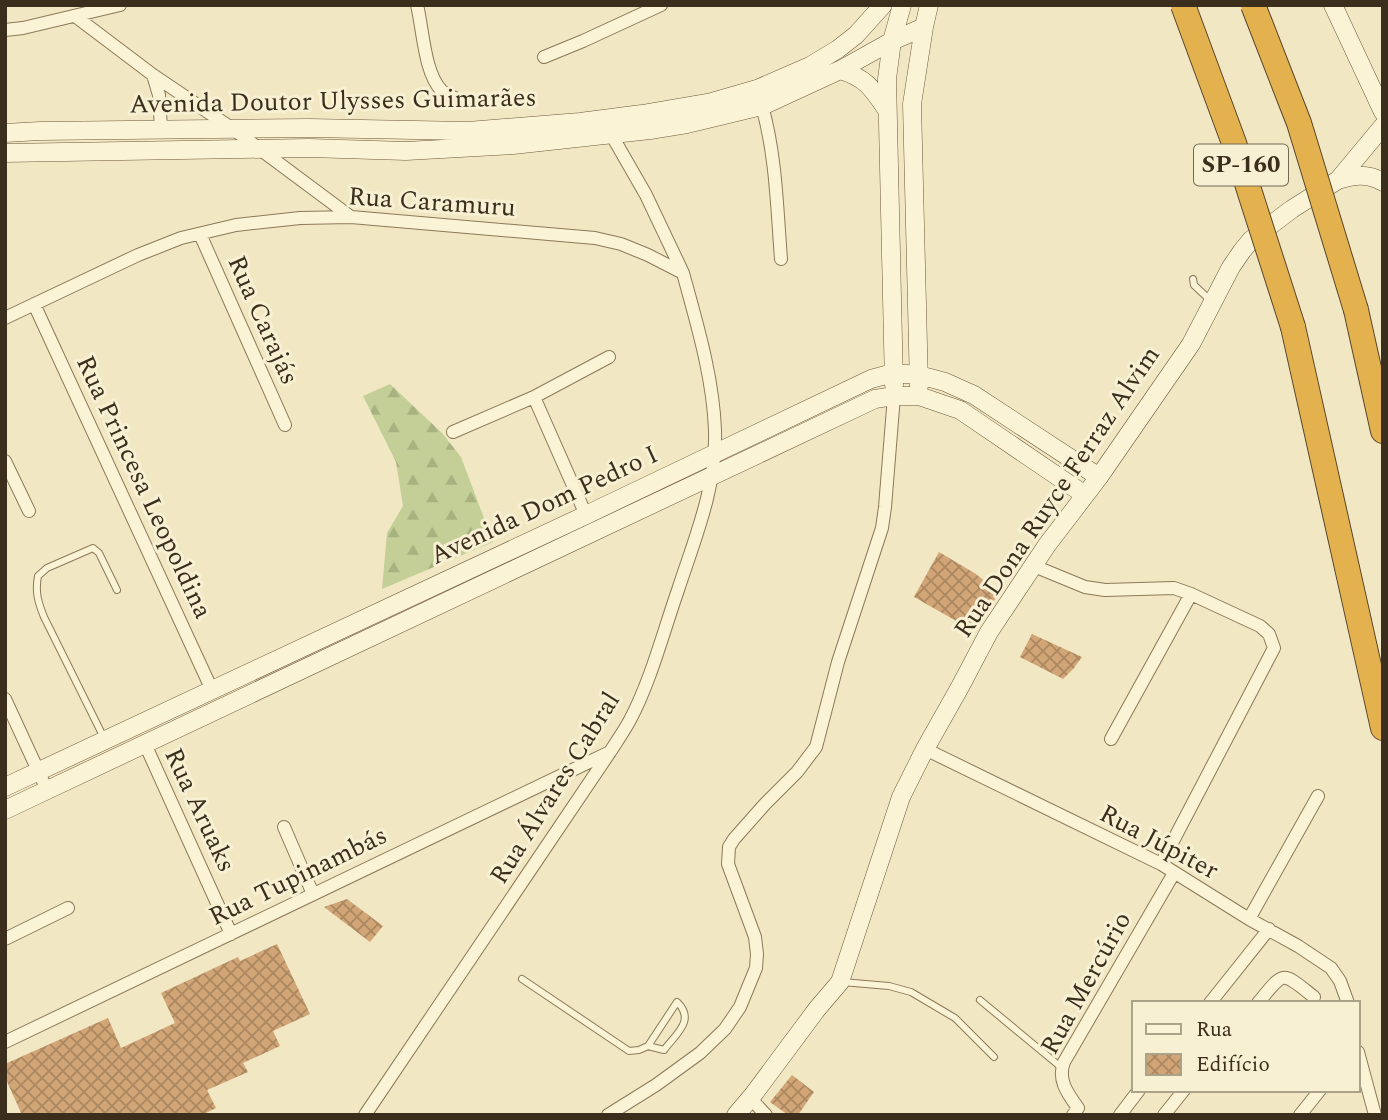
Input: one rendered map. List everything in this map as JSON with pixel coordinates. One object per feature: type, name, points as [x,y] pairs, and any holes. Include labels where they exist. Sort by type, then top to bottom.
[{"type":"highway","name":"SP-160","points":[[1183,5],[1234,143],[1293,327],[1383,728]]},
{"type":"highway","name":"SP-160","points":[[1253,5],[1299,123],[1356,310],[1383,431]]},
{"type":"street","points":[[5,30],[120,5]]},
{"type":"street","points":[[417,5],[433,79],[443,92],[461,102]]},
{"type":"street","name":"Avenida Doutor Ulysses Guimarães","points":[[5,133],[309,128],[468,131],[642,114],[712,102],[757,89],[810,66],[856,35],[883,5]]},
{"type":"street","points":[[608,1115],[700,1053],[725,1029],[740,1007],[756,968],[757,954],[755,937],[728,864],[729,847],[816,747],[838,662],[882,528],[894,396],[887,79],[892,41],[902,5]]},
{"type":"street","points":[[919,396],[912,104],[929,5]]},
{"type":"street","points":[[1333,5],[1383,112]]},
{"type":"street","points":[[544,57],[659,6]]},
{"type":"street","points":[[75,16],[351,217]]},
{"type":"street","name":"Avenida Doutor Ulysses Guimarães","points":[[5,153],[258,148],[406,151],[513,145],[650,130],[762,106],[840,71],[892,41],[924,27]]},
{"type":"street","points":[[840,71],[869,84],[887,110]]},
{"type":"street","points":[[60,151],[67,146],[156,144],[161,138],[161,129],[159,95],[153,75]]},
{"type":"street","points":[[762,106],[772,151],[781,259]]},
{"type":"street","name":"Rua Dona Ruyce Ferraz Alvim","points":[[736,1115],[840,982],[901,797],[989,632],[1047,545],[1099,477],[1191,344],[1231,267],[1251,240],[1292,209],[1338,180],[1383,126]]},
{"type":"street","points":[[611,134],[646,195],[683,273],[709,381],[715,429],[714,454]]},
{"type":"street","points":[[1338,180],[1356,175],[1374,177],[1383,182]]},
{"type":"street","name":"Rua Caramuru","points":[[5,318],[138,255],[181,239],[236,225],[300,218],[351,217],[595,238],[631,247],[683,273]]},
{"type":"street","name":"Rua Carajás","points":[[200,234],[285,425]]},
{"type":"street","name":"Rua Princesa Leopoldina","points":[[34,304],[212,690]]},
{"type":"street","points":[[453,432],[534,397],[609,357]]},
{"type":"street","name":"Avenida Dom Pedro I","points":[[5,787],[871,379],[893,373],[919,375],[945,382],[974,395],[1099,477]]},
{"type":"street","name":"Avenida Dom Pedro I","points":[[5,810],[875,399],[919,396],[960,410],[1085,495]]},
{"type":"street","points":[[534,397],[586,515]]},
{"type":"street","name":"Rua Álvares Cabral","points":[[365,1115],[631,719],[649,676],[701,521],[712,477],[714,454]]},
{"type":"street","points":[[5,461],[29,511]]},
{"type":"street","points":[[1034,566],[1085,587],[1105,590],[1174,587],[1260,626],[1269,634],[1274,648],[1161,864]]},
{"type":"street","points":[[1111,738],[1191,594]]},
{"type":"street","points":[[317,641],[326,659]]},
{"type":"street","points":[[5,699],[47,790]]},
{"type":"street","name":"Rua Aruaks","points":[[145,744],[232,934]]},
{"type":"street","name":"Rua Júpiter","points":[[925,749],[1161,864],[1331,968],[1340,981],[1347,1001]]},
{"type":"street","name":"Rua Tupinambás","points":[[5,1042],[610,752]]},
{"type":"street","points":[[1249,919],[1318,796]]},
{"type":"street","points":[[284,827],[313,894]]},
{"type":"street","name":"Rua Mercúrio","points":[[1079,1112],[1063,1082],[1062,1068],[1174,873]]},
{"type":"street","points":[[5,939],[68,908]]},
{"type":"street","points":[[1212,1001],[1269,929]]},
{"type":"street","points":[[1260,1001],[1282,977],[1290,978],[1314,997]]},
{"type":"street","points":[[1360,1059],[1375,1115]]},
{"type":"street","points":[[1120,1115],[1137,1092]]},
{"type":"street","points":[[1164,1115],[1182,1092]]},
{"type":"street","points":[[1300,1115],[1318,1092]]},
{"type":"street","points":[[750,1098],[766,1115]]},
{"type":"lane","points":[[1193,279],[1194,285],[1213,302]]},
{"type":"lane","points":[[105,740],[44,617],[36,590],[38,576],[47,568],[93,548],[99,553],[117,590]]},
{"type":"lane","points":[[522,979],[629,1051],[648,1046],[677,1002],[686,1014],[686,1021],[664,1050],[648,1046]]},
{"type":"lane","points":[[840,982],[889,986],[911,992],[956,1018],[994,1056]]},
{"type":"lane","points":[[980,1000],[1062,1068]]},
{"type":"green space","points":[[390,384],[442,433],[461,457],[493,542],[382,589],[387,533],[403,506],[396,462],[363,396]]},
{"type":"building","points":[[939,552],[976,574],[999,593],[974,631],[914,597]]},
{"type":"building","points":[[1032,634],[1082,657],[1063,679],[1020,657]]},
{"type":"building","points":[[347,899],[383,926],[370,942],[324,907]]},
{"type":"building","points":[[277,944],[310,1014],[273,1031],[280,1046],[243,1063],[248,1072],[207,1090],[216,1108],[202,1115],[22,1115],[5,1077],[5,1064],[108,1018],[121,1048],[175,1023],[161,993],[238,957],[240,961]]},
{"type":"building","points":[[792,1075],[814,1092],[798,1115],[788,1115],[770,1102]]}]
